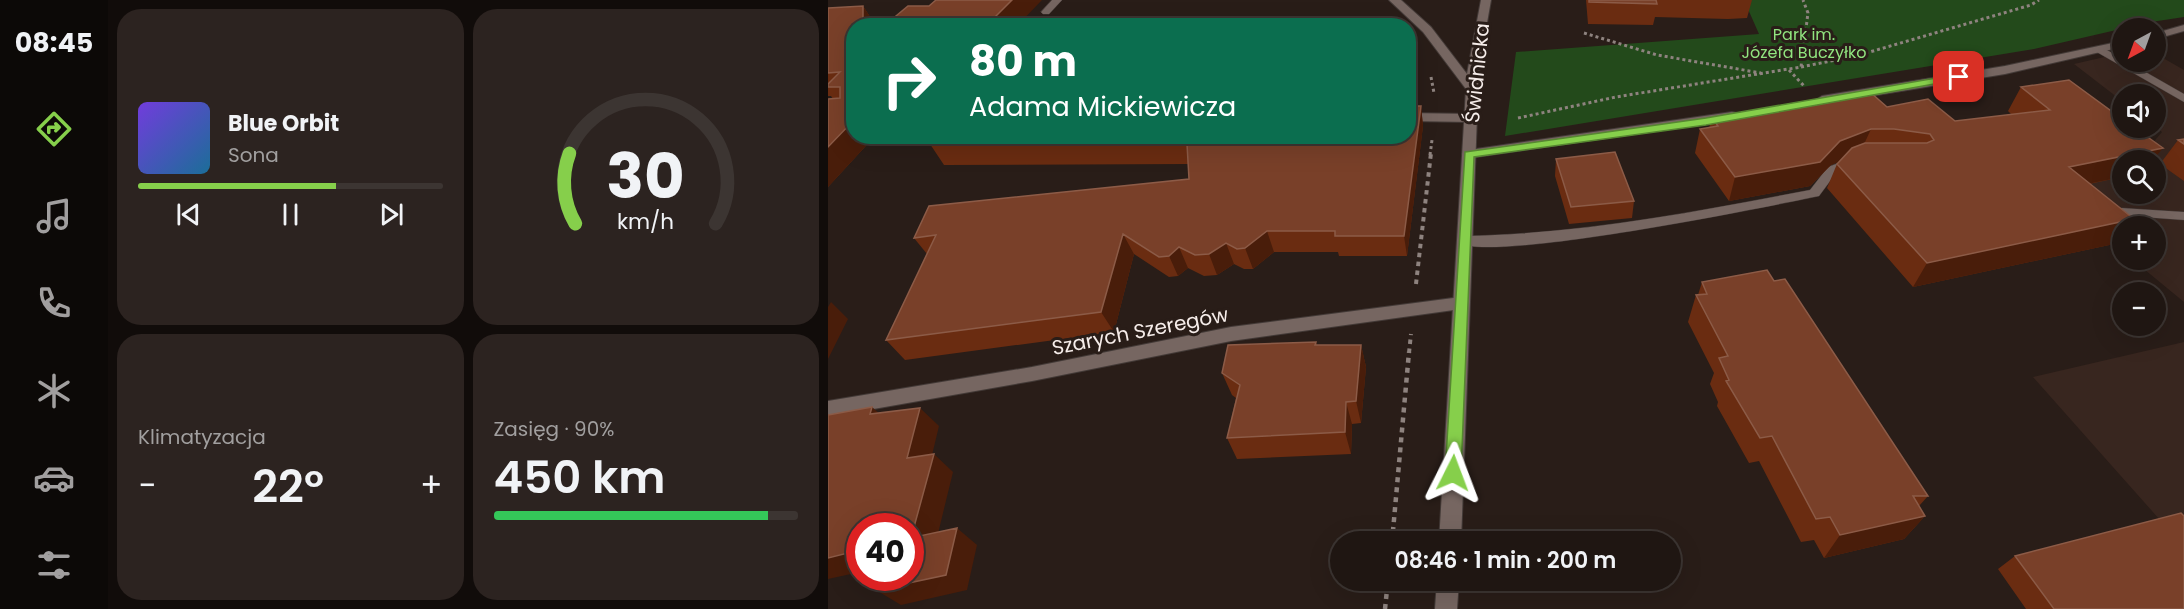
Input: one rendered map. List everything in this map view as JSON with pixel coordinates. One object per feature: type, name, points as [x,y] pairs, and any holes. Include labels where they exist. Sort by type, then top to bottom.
[{"type":"street","points":[[1394,0],[1408,9],[1416,18]]},
{"type":"street","name":"Świdnicka","points":[[1451,531],[1472,89],[1475,57],[1486,0]]},
{"type":"street","points":[[1416,18],[1472,89]]},
{"type":"street","points":[[2166,33],[2184,28]]},
{"type":"street","points":[[1806,103],[1913,83],[2005,70],[2112,46]]},
{"type":"street","points":[[1468,154],[1750,113]]},
{"type":"street","points":[[1416,117],[1471,118]]},
{"type":"street","name":"Szarych Szeregów","points":[[828,409],[1032,374],[1231,334],[1461,303]]},
{"type":"street","points":[[1446,609],[1447,591]]},
{"type":"lane","points":[[1046,12],[1057,0]]},
{"type":"lane","points":[[2099,49],[2184,99]]},
{"type":"lane","points":[[1464,242],[1514,242],[1637,227],[1814,194],[1832,170],[1844,164],[1866,160]]},
{"type":"lane","points":[[2097,210],[2184,216]]},
{"type":"path","points":[[1801,67],[1808,13],[1803,0]]},
{"type":"path","points":[[1518,118],[1616,97],[1765,74],[1856,56],[2039,0]]},
{"type":"path","points":[[1584,33],[1657,55],[1765,74]]},
{"type":"path","points":[[1415,295],[1432,135]]},
{"type":"path","points":[[1393,531],[1411,331]]},
{"type":"path","points":[[1385,609],[1387,591]]},
{"type":"shaded area","points":[[2112,55],[2112,72],[2166,72],[2166,60],[2184,70],[2184,302],[2166,287],[2166,282],[2160,282],[2145,270],[2166,270],[2166,216],[2112,216],[2112,242],[2021,164],[2112,151],[2112,204],[2166,204],[2166,150],[2117,150],[2151,145],[2157,138],[2166,138],[2166,84],[2112,84],[2112,93],[2074,64]]},
{"type":"shaded area","points":[[2184,342],[2184,547],[2033,377]]},
{"type":"green space","name":"Park im. Józefa Buczyłko","points":[[1744,0],[2184,0],[2184,17],[2166,20],[2112,18],[2112,31],[2034,49],[1505,136],[1516,52],[1759,34]]},
{"type":"building","points":[[936,0],[1012,0],[994,18],[894,18],[908,6],[929,6]]},
{"type":"building","points":[[1589,0],[1656,0],[1657,4],[1589,2]]},
{"type":"building","points":[[863,6],[863,18],[846,18],[846,128],[828,147],[828,99],[840,98],[840,87],[828,87],[828,84],[840,72],[828,73],[828,8]]},
{"type":"building","points":[[2069,80],[2112,112],[2112,138],[2149,138],[2163,148],[2112,150],[2112,158],[2069,167],[2112,201],[2112,204],[2130,216],[2112,216],[2112,224],[1927,263],[1837,164],[1852,148],[1865,143],[1927,143],[1934,140],[1930,134],[1894,129],[1871,129],[1840,141],[1820,162],[1735,177],[1700,129],[1718,126],[1712,118],[1870,92],[1887,107],[1928,99],[1955,121],[2050,110],[2021,87]]},
{"type":"building","points":[[1416,106],[1421,106],[1404,236],[1335,236],[1335,231],[1267,231],[1245,248],[1237,249],[1226,243],[1209,254],[1195,255],[1179,247],[1169,256],[1159,257],[1123,234],[1101,312],[886,340],[936,235],[914,238],[929,206],[1189,179],[1187,144],[1416,144]]},
{"type":"building","points":[[1615,152],[1634,201],[1571,207],[1556,159]]},
{"type":"building","points":[[1767,270],[1774,281],[1785,279],[1928,496],[1913,496],[1925,516],[1840,535],[1830,517],[1816,519],[1772,436],[1760,438],[1726,381],[1729,380],[1719,358],[1728,356],[1696,295],[1707,294],[1702,282]]},
{"type":"building","points":[[1316,342],[1315,345],[1361,345],[1356,401],[1346,402],[1345,432],[1227,438],[1240,385],[1222,373],[1228,345]]},
{"type":"building","points":[[872,407],[870,414],[920,408],[907,458],[934,454],[918,513],[846,513],[846,554],[828,558],[828,415]]},
{"type":"building","points":[[2181,513],[2184,516],[2184,609],[2054,609],[2015,556]]},
{"type":"building","points":[[957,528],[946,575],[924,580],[924,535]]},
{"type":"route","points":[[1453,473],[1468,154],[1706,121],[1913,83],[1959,77]]}]
